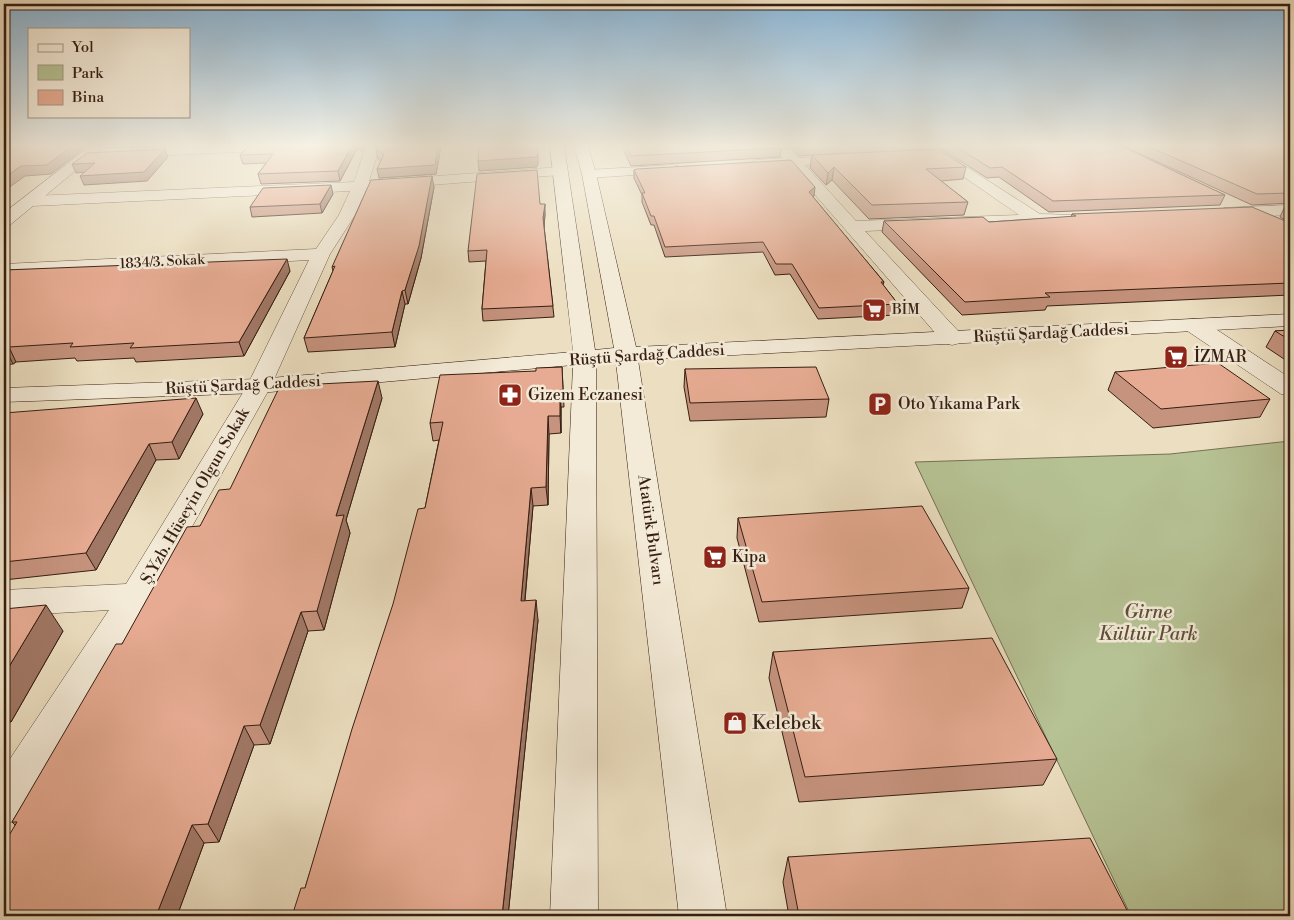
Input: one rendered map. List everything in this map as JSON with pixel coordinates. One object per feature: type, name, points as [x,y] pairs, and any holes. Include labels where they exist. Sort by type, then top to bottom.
[{"type":"street","points":[[4,221],[50,189]]},
{"type":"street","points":[[32,201],[296,189]]},
{"type":"street","name":"Ş.Yzb. Hüseyin Olgun Sokak","points":[[4,805],[136,596],[259,386],[321,254],[347,215],[359,189]]},
{"type":"street","points":[[574,189],[585,358],[574,916]]},
{"type":"street","name":"Atatürk Bulvarı","points":[[580,189],[626,354],[703,916]]},
{"type":"street","points":[[818,189],[952,338]]},
{"type":"street","points":[[990,189],[1036,219]]},
{"type":"street","points":[[1218,196],[1283,226]]},
{"type":"street","points":[[1204,213],[1290,210]]},
{"type":"street","points":[[852,226],[1085,217]]},
{"type":"street","name":"1834/3. Sokak","points":[[4,270],[321,254]]},
{"type":"street","name":"Rüştü Şardağ Caddesi","points":[[4,395],[259,386],[626,354],[1290,320]]},
{"type":"street","points":[[1194,325],[1290,389]]},
{"type":"street","points":[[4,603],[136,596]]},
{"type":"green space","name":"Girne Kültür Park","points":[[1290,441],[1290,916],[1131,916],[915,462],[1170,454]]},
{"type":"building","points":[[262,189],[329,189],[320,204],[250,207]]},
{"type":"building","points":[[367,189],[430,189],[419,246],[405,290],[402,291],[392,332],[304,338],[335,266],[332,267]]},
{"type":"building","points":[[475,189],[539,189],[540,204],[545,204],[543,218],[553,306],[482,309],[487,250],[468,251]]},
{"type":"building","points":[[643,189],[813,189],[809,192],[884,282],[881,282],[898,304],[819,308],[792,264],[776,264],[763,242],[665,247],[654,216],[651,216],[642,193],[645,193]]},
{"type":"building","points":[[856,189],[951,189],[968,202],[872,205]]},
{"type":"building","points":[[1035,189],[1212,189],[1225,195],[1053,201]]},
{"type":"building","points":[[1245,189],[1290,189],[1290,193],[1257,194]]},
{"type":"building","points":[[1252,207],[1290,223],[1290,283],[1045,293],[1050,297],[965,302],[884,221],[983,217],[989,222],[1076,216],[1072,214]]},
{"type":"building","points":[[287,259],[239,342],[130,348],[134,343],[70,347],[73,343],[9,347],[4,350],[4,270]]},
{"type":"building","points":[[1290,330],[1290,340],[1275,331]]},
{"type":"building","points":[[1218,363],[1270,399],[1161,409],[1115,372]]},
{"type":"building","points":[[562,367],[563,390],[560,390],[560,416],[548,416],[546,487],[531,488],[521,601],[536,600],[502,916],[292,916],[301,888],[305,888],[352,729],[393,604],[418,509],[425,508],[443,422],[430,423],[440,375],[536,371],[536,368]]},
{"type":"building","points":[[816,367],[829,399],[690,403],[685,369]]},
{"type":"building","points":[[378,381],[336,516],[344,515],[317,611],[301,612],[260,725],[244,726],[208,824],[192,825],[156,916],[4,916],[4,844],[17,822],[12,822],[116,644],[122,644],[187,527],[200,526],[219,490],[230,489],[280,386]]},
{"type":"building","points":[[196,398],[172,442],[149,444],[86,553],[4,562],[4,413]]},
{"type":"building","points":[[922,506],[969,588],[762,602],[738,518]]},
{"type":"building","points":[[46,605],[4,675],[4,609]]},
{"type":"building","points":[[992,638],[1057,759],[805,777],[773,652]]},
{"type":"building","points":[[1090,838],[1130,916],[799,916],[788,857]]},
{"type":"place","name":"BİM","points":[[874,310]]},
{"type":"place","name":"İZMAR","points":[[1176,357]]},
{"type":"place","name":"Gizem Eczanesi","points":[[510,395]]},
{"type":"place","name":"Oto Yıkama Park","points":[[880,404]]},
{"type":"place","name":"Kipa","points":[[715,557]]},
{"type":"place","name":"Kelebek","points":[[735,723]]}]
